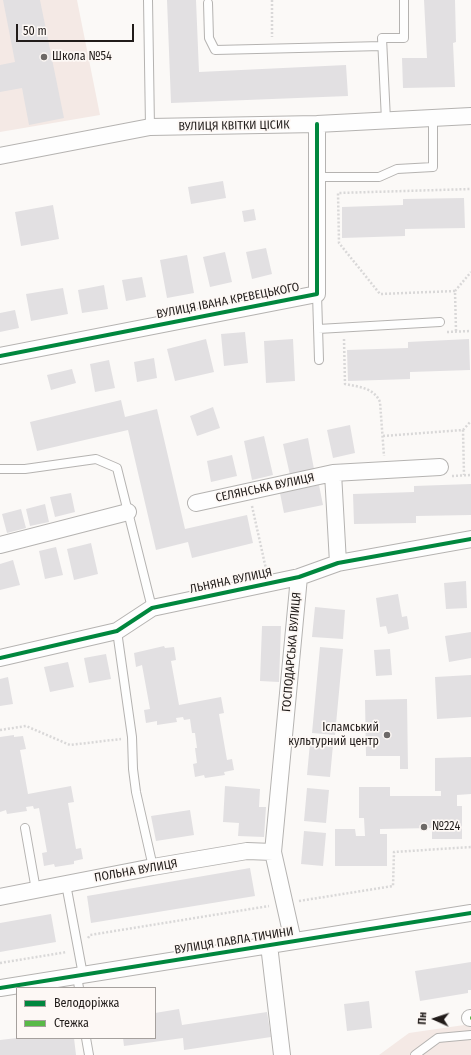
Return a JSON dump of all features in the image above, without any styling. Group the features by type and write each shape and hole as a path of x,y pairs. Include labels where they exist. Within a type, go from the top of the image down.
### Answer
{"street":[{"name":"ВУЛИЦЯ КВІТКИ ЦІСИК","path":"0,156 150,127 317,124 471,116"},
{"name":"ВУЛИЦЯ ІВАНА КРЕВЕЦЬКОГО","path":"0,356 317,294 317,124"},
{"name":"СЕЛЯНСЬКА ВУЛИЦЯ","path":"196,503 333,473 440,467"},
{"path":"333,473 338,563"},
{"path":"0,545 128,512"},
{"name":"ЛЬНЯНА ВУЛИЦЯ","path":"0,658 117,631 152,608 299,577 338,563 471,539"},
{"name":"ГОСПОДАРСЬКА ВУЛИЦЯ","path":"293,941 273,852 299,577"},
{"name":"ПОЛЬНА ВУЛИЦЯ","path":"0,897 153,867 247,851 273,852"},
{"name":"ВУЛИЦЯ ПАВЛА ТИЧИНИ","path":"0,988 80,979 269,945 471,913"},
{"path":"269,945 282,1055"}],"lane":[{"path":"148,0 150,127"},
{"path":"386,120 382,38 404,38 404,0"},
{"path":"208,3 209,38 215,50 382,46"},
{"path":"317,178 379,177 397,169 433,167 433,118"},
{"path":"317,294 319,360"},
{"path":"318,329 440,322"},
{"path":"0,469 25,468 96,459 117,468 152,608"},
{"path":"117,631 132,737 133,769 136,792 153,867"},
{"path":"25,828 36,890"},
{"path":"66,884 78,950 80,979"},
{"path":"415,1055 438,1038 471,1035"},
{"path":"86,1039 89,1055"}],"path":[{"path":"272,0 272,48"},
{"path":"455,291 380,294 340,243 338,193 471,189"},
{"path":"456,331 455,291 471,272"},
{"path":"440,332 471,331"},
{"path":"352,337 344,338 345,384 367,389 377,395 380,402 384,470"},
{"path":"464,475 463,430 471,421"},
{"path":"383,436 463,430"},
{"path":"249,492 269,583"},
{"path":"0,730 26,726 70,745 132,737"},
{"path":"0,963 78,950 90,935 393,886 394,852 471,847"}],"shaded area":[{"name":"Школа №54","path":"0,0 77,0 100,115 0,132"},
{"path":"471,1024 471,1055 379,1055 409,1033"}],"building":[{"path":"3,0 40,0 64,118 29,125 22,88 0,92 0,65 15,62"},
{"path":"167,0 196,0 199,72 346,65 348,96 171,103"},
{"path":"424,0 455,0 456,42 453,43 455,87 403,88 402,58 427,58"},
{"path":"223,181 226,198 191,204 188,187"},
{"path":"464,198 465,228 405,229 405,236 342,238 342,207 403,205 403,199"},
{"path":"53,205 59,239 21,246 15,212"},
{"path":"254,209 256,220 244,222 242,211"},
{"path":"266,248 272,274 252,279 246,252"},
{"path":"225,252 232,282 210,287 203,257"},
{"path":"187,255 194,293 167,298 160,260"},
{"path":"142,277 146,297 126,301 122,280"},
{"path":"104,285 108,309 82,313 78,290"},
{"path":"63,288 68,314 31,321 26,294"},
{"path":"15,310 19,328 0,332 0,313"},
{"path":"245,332 248,363 224,366 221,334"},
{"path":"206,339 214,372 175,381 167,349"},
{"path":"293,339 295,381 266,383 264,341"},
{"path":"469,339 470,370 410,372 410,379 348,381 347,350 408,348 408,342"},
{"path":"154,358 157,378 137,382 134,362"},
{"path":"109,360 115,388 95,392 90,364"},
{"path":"72,369 76,383 51,390 47,375"},
{"path":"121,400 125,417 157,409 185,529 247,515 253,543 192,558 188,542 156,550 128,430 37,451 30,422"},
{"path":"213,407 220,428 197,436 190,416"},
{"path":"350,425 355,453 333,458 327,430"},
{"path":"264,436 273,475 252,480 244,441"},
{"path":"308,438 314,469 290,475 283,444"},
{"path":"232,455 237,476 211,482 207,461"},
{"path":"471,484 471,515 416,516 416,523 354,524 353,494 414,492 414,486"},
{"path":"319,485 323,505 284,513 280,493"},
{"path":"71,493 75,512 55,517 50,497"},
{"path":"45,504 49,522 30,526 26,509"},
{"path":"21,509 26,528 7,533 2,514"},
{"path":"91,543 98,574 74,580 67,549"},
{"path":"56,547 63,575 45,579 39,551"},
{"path":"13,560 20,585 0,590 0,564"},
{"path":"466,581 467,608 446,609 444,583"},
{"path":"398,594 402,617 407,616 409,629 388,634 386,626 380,627 376,598"},
{"path":"315,607 345,610 343,639 312,637"},
{"path":"262,626 281,626 279,682 260,681"},
{"path":"471,632 471,658 449,662 445,636"},
{"path":"164,646 165,648 174,647 176,660 171,661 179,705 221,697 224,713 219,714 227,760 232,759 234,770 224,772 225,775 205,778 204,775 195,777 193,764 197,763 195,748 197,748 195,733 192,733 190,719 184,720 183,717 176,718 177,722 157,725 157,721 146,723 144,710 150,709 142,665 136,667 134,653"},
{"path":"320,647 343,649 335,735 312,733"},
{"path":"390,649 392,675 376,676 374,650"},
{"path":"106,654 111,679 89,683 84,658"},
{"path":"68,662 74,687 50,692 44,667"},
{"path":"471,675 471,717 437,719 435,677"},
{"path":"8,677 13,704 0,706 0,679"},
{"path":"407,699 408,769 400,769 400,756 366,756 365,700"},
{"path":"14,735 14,737 23,736 26,749 20,750 28,794 71,786 74,802 68,803 76,849 81,848 83,859 74,861 74,864 55,867 54,864 44,866 42,853 47,852 39,808 34,809 33,806 26,807 27,811 7,814 6,810 0,812 0,737"},
{"path":"310,743 333,745 330,777 307,775"},
{"path":"471,757 471,794 457,795 457,806 462,806 462,839 432,839 432,828 380,829 380,834 387,834 387,866 335,866 335,829 355,829 356,836 365,836 364,818 359,818 359,787 390,787 390,796 441,796 441,791 435,791 435,758"},
{"path":"225,786 260,789 259,807 266,807 264,837 238,836 239,823 223,822"},
{"path":"307,788 329,790 326,823 304,821"},
{"path":"190,810 194,835 156,841 151,816"},
{"path":"304,831 326,833 323,866 301,864"},
{"path":"250,868 255,896 91,923 87,896"},
{"path":"51,914 56,942 0,952 0,923"},
{"path":"471,962 471,990 468,990 468,993 420,1001 415,971"},
{"path":"369,1001 372,1028 347,1031 344,1004"},
{"path":"179,1009 182,1025 267,1012 271,1037 184,1050 183,1038 124,1046 123,1039 156,1039 156,1013"},
{"path":"16,1038 74,1039 76,1055 0,1055 0,1040"}],"cycle path":[{"path":"0,356 317,294 317,124"},
{"path":"0,658 117,631 152,608 299,577 338,563 471,539"},
{"path":"0,988 471,913"}],"place":[{"name":"Школа №54","path":"44,57"},
{"name":"Ісламський культурний центр","path":"387,735"},
{"name":"№224","path":"424,827"}]}
